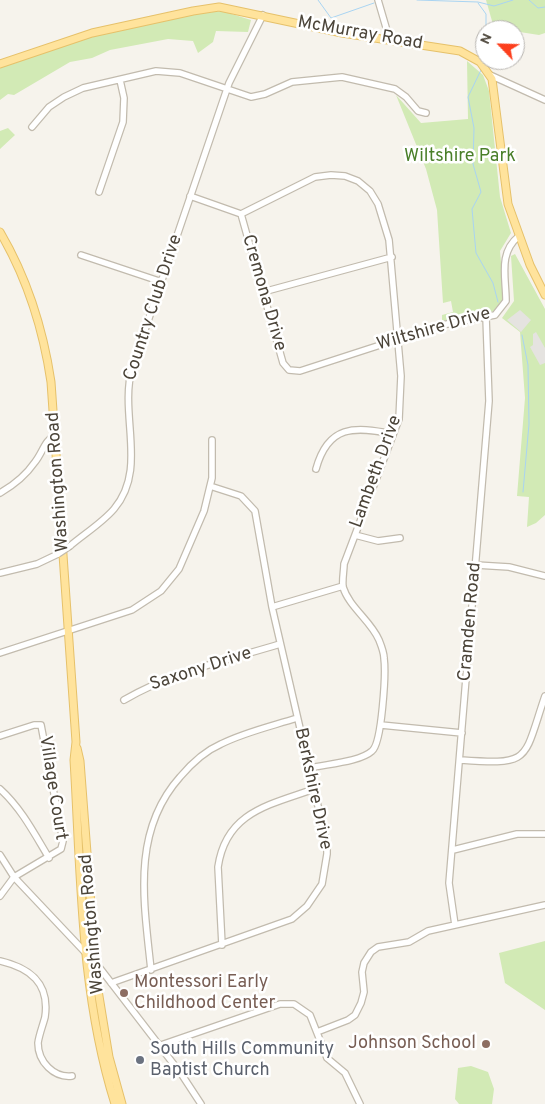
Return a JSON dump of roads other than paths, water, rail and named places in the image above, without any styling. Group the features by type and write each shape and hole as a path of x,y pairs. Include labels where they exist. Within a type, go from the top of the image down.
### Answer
{"main road":[{"name":"McMurray Road","path":"0,64 86,35 204,8 226,8 390,41 465,53 480,62 490,74"},
{"path":"490,74 496,93 506,192 519,236 535,277 545,295"},
{"name":"Washington Road","path":"0,232 21,272 38,318 50,375 56,434 76,742 80,761 95,962 105,1032 122,1104"},
{"name":"Washington Road","path":"76,742 74,760 86,952 95,1024 115,1104"}],"street":[{"path":"378,0 390,41"},
{"name":"Country Club Drive","path":"0,573 37,564 70,546 115,508 128,484 132,459 127,414 130,378 227,90 263,15"},
{"path":"32,128 50,107 64,97 83,88 156,71 169,71 250,96 265,94 292,82 342,77 395,89 406,96 418,111 426,113"},
{"path":"490,74 545,100"},
{"path":"99,192 122,122 124,98 120,80"},
{"name":"Lambeth Drive","path":"241,214 316,178 331,174 345,176 358,181 370,191 378,204 392,257 401,397 399,419 344,564 343,586"},
{"path":"190,196 241,214"},
{"name":"Cremona Drive","path":"241,214 283,363 289,370"},
{"name":"Wiltshire Drive","path":"289,370 300,371 442,325 486,317 500,311 506,301 505,252 511,242 519,236"},
{"path":"80,255 162,282"},
{"path":"263,292 392,257"},
{"name":"Cramden Road","path":"455,925 449,883 461,760 489,401 486,317"},
{"path":"316,469 324,445 349,430 364,428 393,434"},
{"path":"0,493 26,474 40,456 46,441 56,434"},
{"path":"0,652 132,610 161,591 181,564 204,511 210,486 212,440"},
{"name":"Berkshire Drive","path":"111,983 292,919 307,906 322,884 327,845 272,607 255,511 241,496 210,486"},
{"path":"355,534 378,541 400,538"},
{"path":"476,565 509,567 545,576"},
{"path":"272,607 343,586 352,602 373,627 380,642 384,658 381,725 378,742 373,751 362,757 310,768"},
{"name":"Saxony Drive","path":"124,700 147,686 280,644"},
{"path":"461,760 501,763 519,758 527,750 545,696"},
{"path":"151,970 143,894 144,856 152,822 164,797 183,773 199,758 220,744 250,732 297,718"},
{"name":"Village Court","path":"0,736 34,725 42,725 63,841 62,849 14,877"},
{"path":"381,725 462,733"},
{"name":"Village Court","path":"0,789 11,799 28,822 49,858"},
{"path":"222,945 218,867 226,840 244,818 258,809 314,789"},
{"path":"453,850 517,834 545,834"},
{"path":"0,855 14,877 95,962 201,1104"},
{"path":"0,896 14,877"},
{"path":"317,1032 355,1015 364,992 362,972 364,963 371,952 378,947 408,942 428,931 545,904"},
{"path":"0,961 15,964 40,983 45,1002 42,1031 38,1042 40,1054 54,1073 62,1077 72,1076"},
{"path":"158,1046 286,1002 305,1009 317,1032 327,1058 345,1073 360,1104"}],"waterway":[{"path":"318,0 331,18 374,3"},
{"path":"417,0 478,2 494,6 513,0"},
{"path":"529,0 538,8 545,7"},
{"path":"478,3 486,14 486,20"},
{"path":"481,70 468,97 474,128 473,164 481,192 472,209 476,253 493,283 498,302"},
{"path":"522,335 528,365 529,424 523,492"}],"place":[{"name":"Montessori Early Childhood Center","path":"124,993"},
{"name":"Johnson School","path":"486,1044"},
{"name":"South Hills Community Baptist Church","path":"140,1060"}],"park label":[{"name":"Wiltshire Park","path":"460,157"}]}
